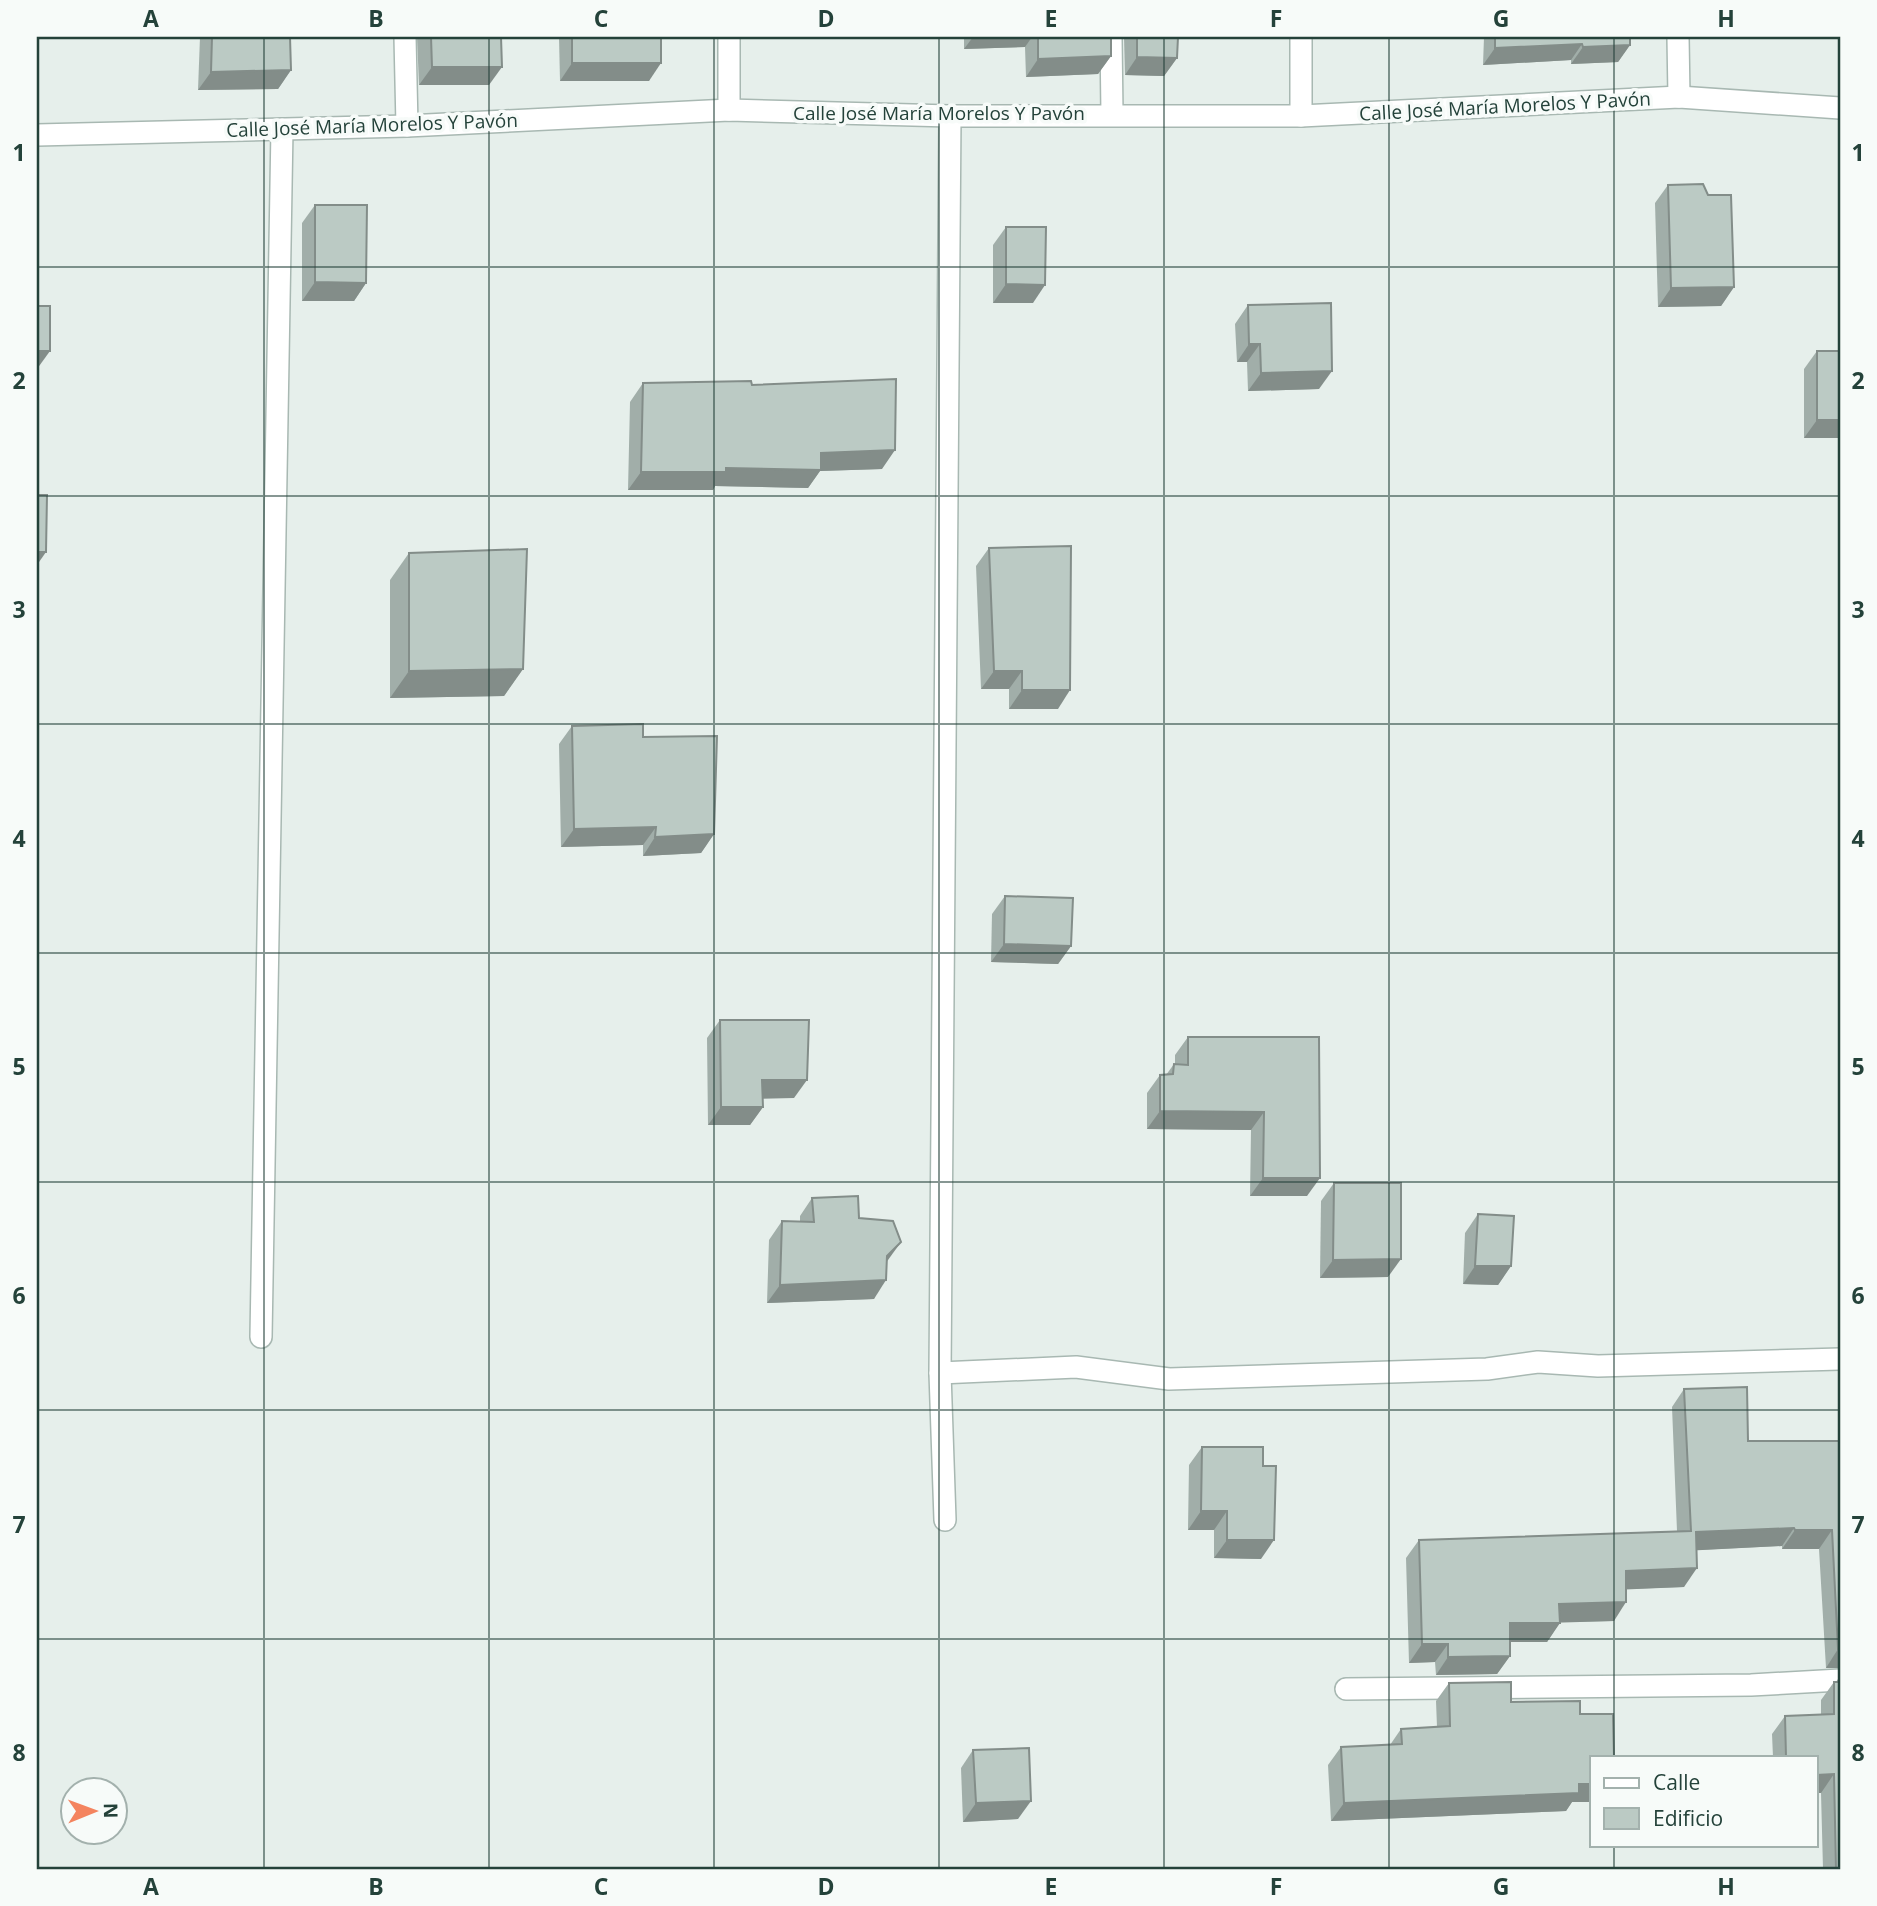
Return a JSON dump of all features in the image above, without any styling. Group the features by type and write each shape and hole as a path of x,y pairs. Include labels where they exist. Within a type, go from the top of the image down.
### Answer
{"street":[{"path":"405,37 407,126"},
{"path":"729,37 729,110"},
{"path":"1111,37 1112,114"},
{"path":"1301,37 1301,116"},
{"path":"1678,37 1679,97"},
{"name":"Calle José María Morelos Y Pavón","path":"37,135 407,126 729,110 950,116 1301,116 1679,97 1840,108"},
{"path":"944,1520 940,1373 950,116"},
{"path":"261,1338 282,128"},
{"path":"940,1373 1076,1367 1169,1380 1488,1369 1538,1362 1598,1366 1840,1359"},
{"path":"1346,1689 1751,1685 1840,1680"}],"building":[{"path":"212,37 290,37 291,70 211,72"},
{"path":"431,37 501,37 502,67 432,67"},
{"path":"572,37 661,37 661,63 572,63"},
{"path":"1038,37 1111,37 1111,56 1038,59"},
{"path":"1137,37 1178,37 1177,58 1137,57"},
{"path":"1495,37 1630,37 1630,45 1495,48"},
{"path":"1703,184 1708,195 1731,195 1734,287 1671,288 1668,185"},
{"path":"315,205 367,205 366,283 315,282"},
{"path":"1006,227 1046,227 1045,285 1006,284"},
{"path":"1331,303 1332,371 1261,373 1260,344 1249,344 1248,305"},
{"path":"37,306 50,306 50,351 37,351"},
{"path":"1817,351 1840,351 1840,420 1817,420"},
{"path":"896,379 895,450 821,453 821,470 726,468 726,472 641,472 643,383 751,381 752,385"},
{"path":"37,495 47,495 46,552 37,552"},
{"path":"1071,546 1070,690 1022,690 1022,671 994,671 989,548"},
{"path":"527,549 523,669 409,671 409,553"},
{"path":"643,724 643,737 717,736 714,834 655,837 656,827 574,829 572,726"},
{"path":"1005,896 1073,898 1071,946 1004,944"},
{"path":"720,1020 809,1020 807,1080 762,1080 763,1107 721,1107"},
{"path":"1188,1037 1319,1037 1320,1178 1263,1178 1264,1112 1160,1111 1160,1075 1173,1074 1174,1064 1188,1065"},
{"path":"1334,1183 1401,1183 1401,1259 1333,1260"},
{"path":"858,1196 859,1218 893,1221 901,1242 887,1256 886,1280 780,1285 782,1221 814,1222 812,1198"},
{"path":"1478,1214 1514,1216 1511,1266 1475,1266"},
{"path":"1747,1387 1748,1441 1840,1441 1840,1649 1832,1530 1794,1528 1696,1532 1697,1568 1626,1571 1626,1602 1559,1604 1560,1623 1510,1623 1510,1656 1448,1657 1448,1644 1422,1644 1419,1540 1691,1531 1684,1389"},
{"path":"1202,1447 1263,1447 1263,1466 1276,1466 1274,1540 1227,1540 1227,1511 1201,1511"},
{"path":"1511,1682 1511,1702 1580,1701 1580,1714 1613,1714 1614,1756 1590,1756 1590,1784 1579,1784 1579,1793 1344,1803 1341,1747 1402,1744 1401,1729 1450,1726 1449,1683"},
{"path":"1834,1682 1840,1682 1840,1869 1836,1869 1834,1774 1818,1775 1818,1756 1786,1756 1785,1716 1834,1714"},
{"path":"1029,1748 1031,1801 976,1803 973,1750"}]}
